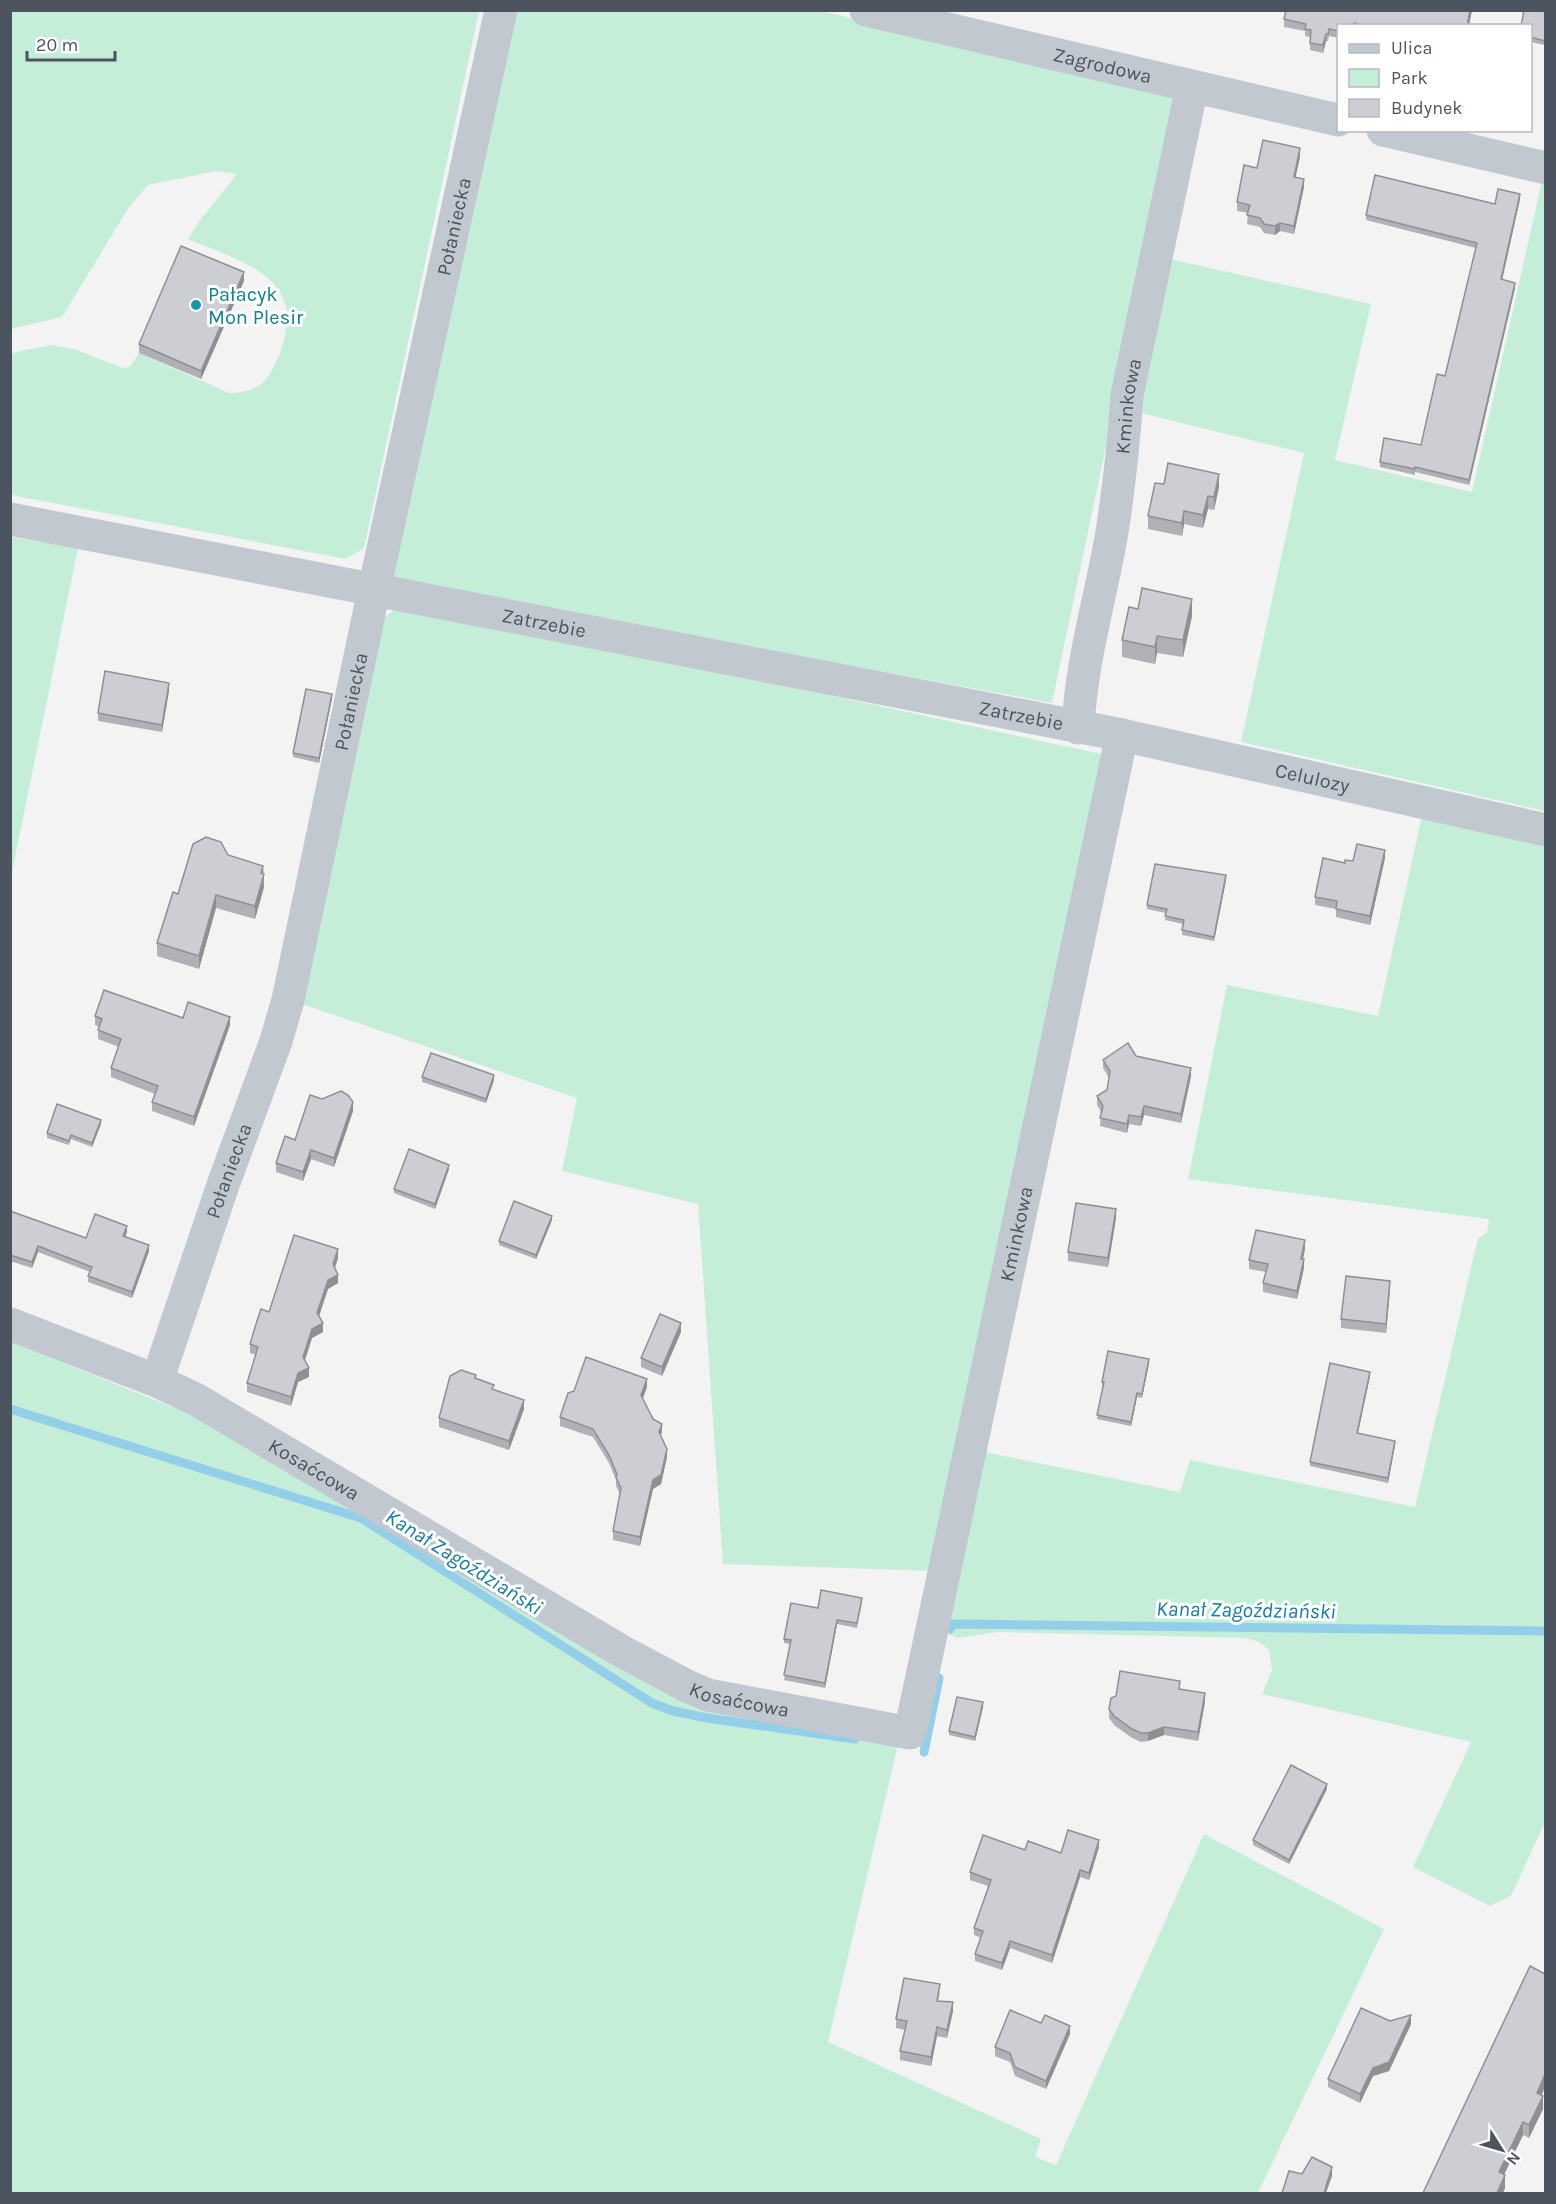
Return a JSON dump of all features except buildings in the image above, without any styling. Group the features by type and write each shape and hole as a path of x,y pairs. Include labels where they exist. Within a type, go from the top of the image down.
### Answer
{"street":[{"name":"Połaniecka","path":"157,1381 223,1185 276,1041 288,1000 374,590 501,10"},
{"name":"Zagrodowa","path":"866,10 1337,120"},
{"name":"Kminkowa","path":"1078,728 1079,696 1112,532 1125,432 1127,394 1192,87"},
{"path":"1392,132 1545,168"},
{"name":"Zatrzebie","path":"10,519 1078,728"},
{"name":"Celulozy","path":"1078,728 1122,735 1545,830"},
{"name":"Kminkowa","path":"910,1733 1122,735"},
{"name":"Kosaćcowa","path":"10,1324 157,1381 197,1400 623,1652 688,1687 708,1695 910,1733"}],"green space":[{"path":"10,11 479,11 364,548 346,559 11,495 11,353 52,345 74,349 123,368 130,367 139,353 229,393 241,392 260,385 272,371 283,342 287,313 279,290 260,272 236,259 188,239 237,174 216,171 148,185 129,207 62,317 11,329"},
{"path":"508,11 821,11 1180,94 1052,703 389,580"},
{"path":"1542,181 1545,182 1545,811 1241,742 1304,453 1133,411 1165,258 1371,304 1335,460 1472,492"},
{"path":"11,537 78,548 11,877"},
{"path":"404,603 1106,755 935,1571 723,1564 698,1204 562,1171 577,1098 299,1003 377,623"},
{"path":"1423,811 1545,841 1546,1820 1511,1896 1490,1906 1413,1867 1471,1742 1262,1694 1272,1670 1269,1650 1259,1642 1246,1638 997,1632 957,1638 942,1631 980,1451 1180,1492 1190,1460 1415,1507 1478,1238 1487,1233 1489,1219 1188,1179 1227,985 1378,1016"},
{"path":"10,1341 187,1413 525,1611 690,1698 900,1736 828,2042 1041,2139 1035,2157 1056,2165 1204,1834 1384,1929 1258,2193 11,2193"}],"waterway":[{"name":"Kanał Zagoździański","path":"10,1409 361,1518 652,1703 673,1711 707,1718 855,1739"},
{"name":"Kanał Zagoździański","path":"950,1629 952,1624 1546,1631"},
{"name":"Kanał Zagoździański","path":"924,1752 939,1678"}],"place":[{"name":"Pałacyk Mon Plesir","path":"196,305"}]}
